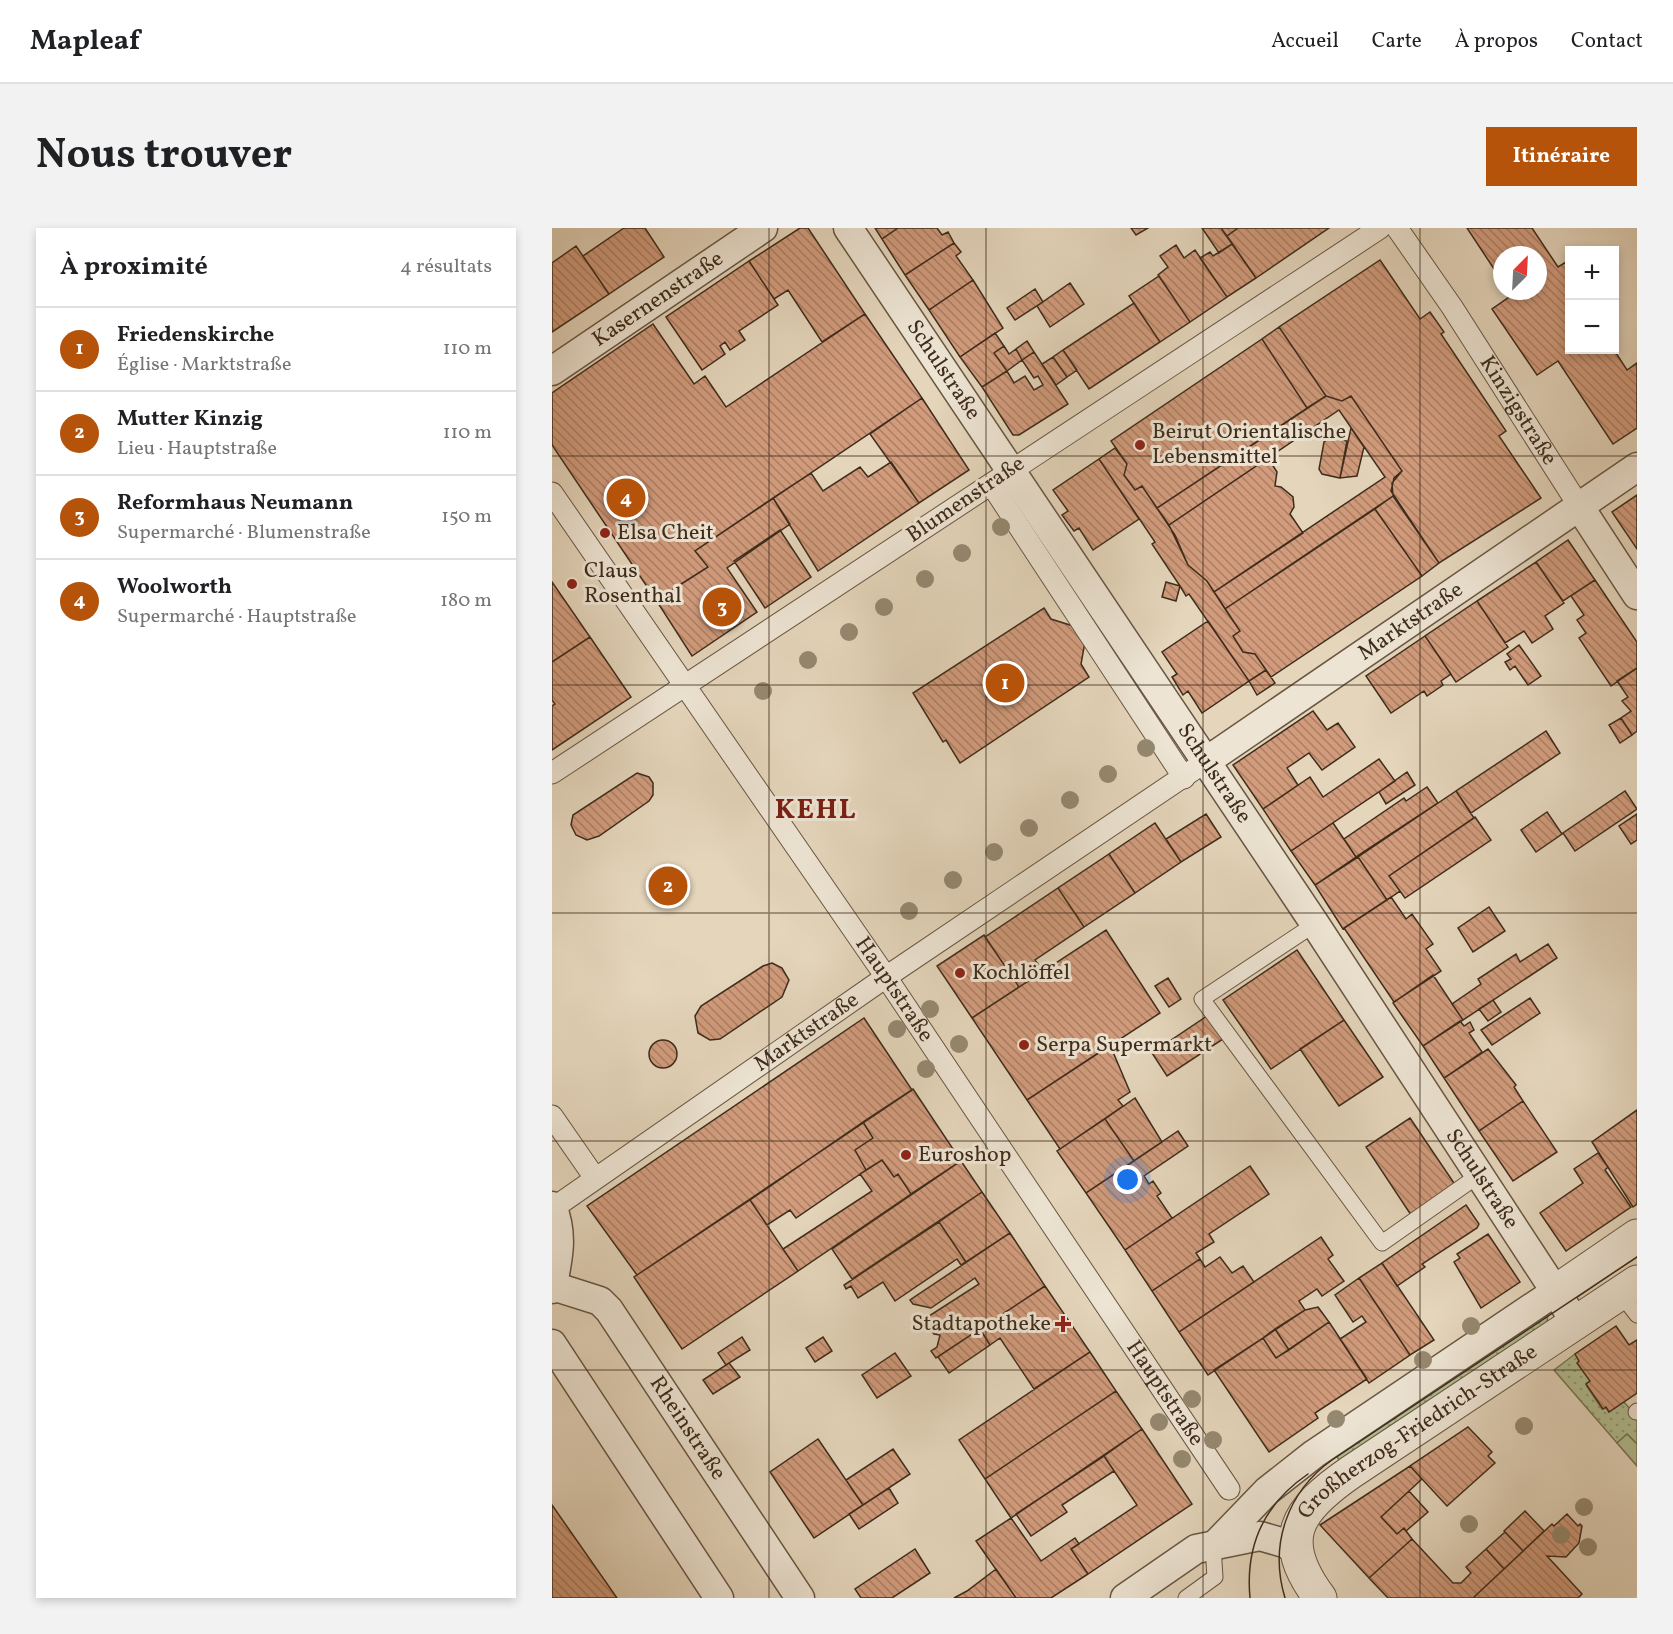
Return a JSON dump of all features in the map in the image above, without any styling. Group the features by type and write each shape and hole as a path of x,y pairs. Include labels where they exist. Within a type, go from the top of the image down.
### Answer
{"street":[{"name":"Kasernenstraße","path":"552,371 764,228"},
{"name":"Schulstraße","path":"848,228 1001,477 1195,770 1315,924 1576,1323"},
{"name":"Blumenstraße","path":"552,774 686,683 1380,228"},
{"name":"Kinzigstraße","path":"1397,228 1452,308 1637,595"},
{"name":"Marktstraße","path":"552,1208 886,977 1195,770 1637,467"},
{"name":"Hauptstraße","path":"552,493 686,683 886,977 1229,1489"},
{"path":"552,1116 595,1179"},
{"name":"Rheinstraße","path":"552,1208 560,1229 561,1248 552,1288 600,1301 609,1310 800,1598"},
{"name":"Großherzog-Friedrich-Straße","path":"1213,1547 1267,1491 1314,1454 1637,1236"},
{"name":"Großherzog-Friedrich-Straße","path":"1125,1598 1196,1549 1260,1536 1284,1543 1295,1550 1299,1526 1309,1508 1324,1492 1576,1323 1631,1297"},
{"path":"552,1344 719,1598"},
{"path":"1295,1550 1297,1561 1320,1598"}],"lane":[{"path":"1315,924 1202,999 1382,1243 1479,1175"},
{"path":"1186,1598 1215,1577 1213,1547"}],"green space":[{"path":"1549,1306 1546,1330 1343,1466 1332,1449"},
{"path":"1575,1354 1590,1381 1586,1385 1602,1409 1606,1407 1609,1412 1624,1402 1637,1417 1637,1444 1627,1434 1617,1443 1554,1370"},
{"path":"1627,1434 1637,1444 1637,1466 1617,1443"}],"building":[{"path":"624,228 645,228 664,257 609,294 583,256"},
{"path":"800,228 808,228 865,314 822,342 788,290 774,299 749,261"},
{"path":"875,228 898,228 882,239"},
{"path":"898,228 937,228 942,235 948,232 954,243 905,275 882,239"},
{"path":"1131,228 1148,228 1136,235"},
{"path":"1202,228 1221,228 1232,244 1219,253"},
{"path":"1221,228 1238,228 1227,236"},
{"path":"1238,228 1329,228 1256,278 1227,236"},
{"path":"1467,228 1532,228 1544,246 1493,246 1493,267"},
{"path":"954,243 961,252 956,256 973,280 929,310 905,275"},
{"path":"1232,244 1256,278 1227,297 1200,258 1210,252 1213,256"},
{"path":"1176,245 1184,258 1195,250 1227,297 1190,322 1158,275 1168,267 1160,256"},
{"path":"576,246 609,294 552,332 552,263"},
{"path":"1547,250 1558,267 1565,263 1565,354 1617,354 1627,370 1637,363 1637,428 1613,444 1558,361 1537,375 1492,309 1505,300 1547,300"},
{"path":"1380,260 1420,319 1430,312 1444,332 1441,334 1506,431 1499,436 1541,498 1439,563 1391,491 1394,478 1402,471 1351,396 1342,401 1326,396 1279,327"},
{"path":"749,261 778,305 739,331 745,340 730,350 725,342 720,346 725,354 702,370 666,317"},
{"path":"1159,276 1190,322 1160,342 1129,296"},
{"path":"973,280 1003,328 960,357 929,310"},
{"path":"1070,283 1084,304 1050,327 1037,306"},
{"path":"1035,289 1043,302 1015,320 1007,308"},
{"path":"1134,303 1160,342 1089,389 1063,350"},
{"path":"865,314 922,398 695,551 708,567 656,600 552,445 552,393 653,324 694,384 705,376 726,407"},
{"path":"1279,327 1326,396 1307,408 1262,339"},
{"path":"995,333 1004,346 994,353 1007,371 982,387 960,357"},
{"path":"1262,339 1307,408 1157,508 1142,486 1135,490 1124,475 1127,464 1111,441"},
{"path":"1027,341 1034,352 1022,360 1016,349"},
{"path":"1004,346 1009,354 1016,349 1022,360 1007,371 994,353"},
{"path":"1063,350 1077,370 1067,377 1053,357"},
{"path":"1034,352 1068,404 1019,435 1013,435 982,387 1007,371 1014,383 1025,376 1034,390 1043,385 1038,376 1034,378 1022,360"},
{"path":"1053,357 1067,377 1056,385 1042,364"},
{"path":"1326,396 1342,401 1351,396 1402,471 1392,483 1393,496 1225,609 1214,592 1385,477 1339,410 1169,525 1157,508"},
{"path":"922,398 969,470 919,503 870,434"},
{"path":"1351,428 1364,447 1357,476 1340,478"},
{"path":"1330,438 1347,441 1340,478 1322,474 1319,469 1324,442"},
{"path":"1115,448 1127,464 1124,475 1135,490 1142,486 1175,535 1188,565 1207,581 1240,631 1233,636 1243,652 1255,654 1266,670 1249,681 1189,594 1186,596 1152,544 1155,542 1099,459"},
{"path":"1268,458 1277,472 1275,486 1281,487 1293,497 1294,507 1290,514 1303,533 1214,592 1207,581 1188,565 1169,525"},
{"path":"1099,459 1139,519 1093,550 1079,528 1074,531 1062,515 1068,511 1053,490"},
{"path":"891,462 919,503 818,571 773,498 811,473 823,491 860,467 868,477"},
{"path":"1637,495 1637,549 1612,512"},
{"path":"1393,496 1439,563 1422,576 1375,509"},
{"path":"773,498 790,524 727,568 757,612 692,656 656,600 708,567 695,551"},
{"path":"1375,509 1422,576 1271,677 1255,654 1243,652 1233,636 1240,631 1225,609"},
{"path":"780,530 811,577 765,608 734,561"},
{"path":"1568,540 1595,580 1563,601 1536,562"},
{"path":"1536,562 1564,603 1545,616 1553,629 1532,643 1524,631 1505,643 1477,601"},
{"path":"1595,580 1637,642 1637,668 1611,686 1579,638 1586,633 1577,620 1584,615 1571,596"},
{"path":"552,582 590,637 552,662"},
{"path":"1166,582 1180,586 1176,601 1162,597"},
{"path":"1477,601 1508,647 1456,682 1425,636"},
{"path":"1044,608 1051,619 1073,626 1085,642 1081,664 1089,677 960,763 946,740 943,742 913,693"},
{"path":"1208,621 1249,681 1202,713 1188,691 1183,695 1172,677 1177,674 1162,652"},
{"path":"1425,636 1451,674 1441,681 1443,685 1427,696 1424,691 1391,713 1366,676"},
{"path":"590,637 631,697 552,750 552,706 555,704 552,700 552,662"},
{"path":"1519,645 1541,676 1528,685 1515,666 1510,670 1505,662 1511,659 1507,654"},
{"path":"1637,668 1637,731 1632,735 1621,718 1631,711 1622,701 1628,697 1617,681"},
{"path":"1266,670 1275,683 1257,695 1249,681"},
{"path":"1313,711 1327,730 1338,723 1355,747 1322,770 1309,753 1287,768 1298,785 1263,809 1233,765"},
{"path":"1621,718 1632,735 1620,743 1609,725"},
{"path":"1546,731 1560,753 1471,813 1456,791"},
{"path":"1379,759 1395,781 1291,851 1263,809 1310,777 1323,797"},
{"path":"1407,772 1415,785 1386,804 1379,792"},
{"path":"637,773 649,777 653,783 653,795 649,801 599,836 587,840 576,835 571,825 573,815"},
{"path":"1427,787 1438,803 1356,857 1344,839 1404,798 1406,801"},
{"path":"1456,791 1474,818 1389,876 1400,891 1387,900 1358,857"},
{"path":"1625,791 1637,809 1575,851 1563,833"},
{"path":"1547,812 1562,834 1536,852 1521,830"},
{"path":"1206,814 1221,837 1181,862 1166,839"},
{"path":"1637,814 1637,840 1631,844 1619,826"},
{"path":"1475,817 1491,840 1405,898 1389,876"},
{"path":"1155,823 1181,862 1135,893 1109,854"},
{"path":"1333,823 1356,857 1315,885 1291,851"},
{"path":"1109,854 1135,893 1084,927 1058,888"},
{"path":"1358,857 1387,900 1343,929 1315,885"},
{"path":"1058,888 1084,927 1035,960 1043,971 1019,987 985,937"},
{"path":"1391,897 1406,919 1412,914 1433,944 1426,949 1441,971 1394,1002 1344,928"},
{"path":"1489,907 1505,931 1473,952 1458,928"},
{"path":"1106,930 1160,1013 1027,1100 972,1018"},
{"path":"984,935 1019,987 972,1018 937,966"},
{"path":"1548,944 1557,958 1463,1020 1452,1004 1481,984 1478,979 1516,954 1520,962"},
{"path":"1297,950 1344,1020 1271,1069 1223,1000"},
{"path":"772,963 782,968 789,980 782,997 720,1039 710,1040 698,1033 695,1016 701,1006 763,966"},
{"path":"1433,975 1463,1020 1423,1046 1393,1003"},
{"path":"1168,978 1181,999 1169,1007 1155,986"},
{"path":"1530,998 1540,1013 1492,1045 1481,1030"},
{"path":"1493,1000 1501,1012 1488,1021 1479,1009"},
{"path":"1207,1016 1223,1039 1167,1076 1152,1053"},
{"path":"864,1018 912,1090 637,1275 587,1206"},
{"path":"1344,1020 1383,1077 1339,1106 1300,1049"},
{"path":"1460,1021 1464,1026 1470,1022 1474,1030 1469,1033 1482,1052 1444,1078 1423,1046"},
{"path":"663,1040 673,1044 677,1054 673,1064 663,1068 653,1064 649,1054 653,1044"},
{"path":"1110,1045 1130,1092 1118,1100 1123,1106 1060,1149 1027,1100"},
{"path":"1488,1049 1516,1085 1514,1087 1523,1101 1479,1131 1444,1078"},
{"path":"913,1089 961,1161 911,1194 898,1174 894,1177 882,1160 866,1170 855,1150 873,1138 863,1122"},
{"path":"1135,1098 1162,1142 1134,1161 1105,1119"},
{"path":"1523,1101 1557,1152 1513,1181 1479,1131"},
{"path":"1637,1110 1637,1204 1633,1207 1592,1142"},
{"path":"1410,1118 1456,1186 1411,1215 1366,1147"},
{"path":"1105,1119 1134,1161 1086,1193 1057,1151"},
{"path":"863,1122 873,1138 855,1150 866,1170 796,1218 790,1210 767,1225 750,1200"},
{"path":"1178,1131 1188,1146 1144,1176 1149,1184 1153,1181 1161,1193 1157,1196 1172,1218 1125,1250 1086,1193"},
{"path":"1598,1153 1608,1167 1605,1170 1631,1207 1566,1251 1540,1213 1583,1183 1574,1169"},
{"path":"882,1160 894,1177 898,1174 911,1194 798,1271 783,1249 872,1191 860,1174"},
{"path":"961,1161 982,1192 852,1279 832,1249"},
{"path":"1250,1166 1269,1194 1209,1234 1214,1242 1196,1253 1200,1259 1152,1291 1125,1250"},
{"path":"982,1192 1010,1233 966,1262 939,1222"},
{"path":"750,1200 798,1271 682,1349 634,1277"},
{"path":"1466,1205 1479,1224 1477,1228 1422,1264 1425,1267 1397,1286 1382,1263"},
{"path":"939,1222 966,1262 961,1265 957,1259 895,1301 883,1282 858,1298 851,1286 846,1289 844,1285"},
{"path":"1010,1233 1045,1286 936,1358 931,1351 937,1347 940,1335 934,1334 927,1324 929,1316 979,1284 975,1278 931,1308 913,1304 910,1300"},
{"path":"1488,1234 1520,1282 1481,1308 1454,1262 1460,1258 1457,1254"},
{"path":"1321,1237 1333,1255 1328,1259 1344,1281 1322,1296 1317,1289 1299,1301 1305,1310 1208,1375 1179,1332"},
{"path":"1220,1257 1232,1273 1243,1266 1254,1282 1179,1332 1152,1291 1200,1259 1205,1267"},
{"path":"1382,1263 1434,1340 1410,1355 1359,1278"},
{"path":"1359,1278 1410,1355 1369,1383 1340,1339 1366,1322 1362,1316 1353,1322 1335,1295"},
{"path":"1045,1286 1090,1352 1034,1389 1000,1338 990,1345 980,1329"},
{"path":"1318,1307 1329,1322 1289,1350 1275,1329 1305,1310"},
{"path":"1329,1322 1367,1379 1315,1413 1318,1418 1269,1452 1214,1370 1263,1338 1276,1358"},
{"path":"1616,1326 1629,1345 1637,1340 1637,1393 1609,1412 1606,1407 1603,1409 1586,1384 1590,1381 1577,1363 1579,1361 1575,1354"},
{"path":"980,1329 990,1345 949,1373 938,1357"},
{"path":"1275,1329 1289,1350 1276,1358 1263,1338"},
{"path":"742,1337 750,1350 726,1365 718,1353"},
{"path":"823,1337 832,1351 815,1362 806,1348"},
{"path":"1090,1352 1116,1391 985,1479 959,1440"},
{"path":"895,1353 911,1376 877,1398 862,1375"},
{"path":"729,1363 740,1377 713,1394 703,1380"},
{"path":"1116,1391 1142,1429 1011,1518 985,1479"},
{"path":"1468,1427 1492,1452 1488,1456 1495,1463 1447,1506 1410,1466"},
{"path":"1142,1429 1192,1504 1088,1574 1071,1549 1137,1505 1104,1456"},
{"path":"818,1439 863,1505 814,1538 770,1472"},
{"path":"893,1449 910,1474 863,1505 846,1480"},
{"path":"1104,1456 1114,1471 1062,1505 1067,1512 1031,1536 1016,1514"},
{"path":"1410,1466 1422,1479 1381,1517 1397,1534 1404,1528 1412,1539 1369,1578 1320,1525"},
{"path":"889,1488 898,1503 859,1529 849,1514"},
{"path":"1409,1491 1428,1512 1406,1531 1404,1528 1397,1534 1381,1517"},
{"path":"552,1505 617,1598 552,1598"},
{"path":"1525,1511 1544,1531 1523,1551 1504,1531"},
{"path":"1567,1514 1578,1526 1580,1524 1582,1526 1579,1543 1566,1557 1547,1556 1582,1594 1578,1598 1473,1598 1552,1524 1554,1526"},
{"path":"1011,1518 1041,1561 1075,1538 1079,1544 1071,1549 1088,1574 1051,1598 1016,1598 976,1541"},
{"path":"1505,1532 1523,1551 1504,1569 1486,1549"},
{"path":"1412,1539 1453,1583 1461,1583 1471,1573 1466,1567 1486,1549 1504,1569 1473,1598 1388,1598 1369,1578"},
{"path":"915,1549 930,1573 892,1598 861,1598 855,1589"},
{"path":"996,1569 1016,1598 954,1598 967,1591"}],"tram line":[{"path":"1285,1598 1279,1559 1281,1539 1293,1504 1316,1473 1332,1460 1637,1257"},
{"path":"1250,1598 1251,1560 1261,1527 1269,1512 1280,1499 1308,1474"}],"place":[{"name":"Beirut Orientalische Lebensmittel","path":"1140,445"},
{"name":"Woolworth","path":"626,498"},
{"name":"Elsa Cheit","path":"605,533"},
{"name":"Claus Rosenthal","path":"572,584"},
{"name":"Reformhaus Neumann","path":"722,607"},
{"name":"Friedenskirche","path":"1005,683"},
{"name":"Mutter Kinzig","path":"668,886"},
{"name":"Kochlöffel","path":"960,973"},
{"name":"Serpa Supermarkt","path":"1024,1045"},
{"name":"Euroshop","path":"906,1155"},
{"name":"Stadtapotheke","path":"1063,1324"}],"district":[{"name":"KEHL","path":"816,810"}]}
